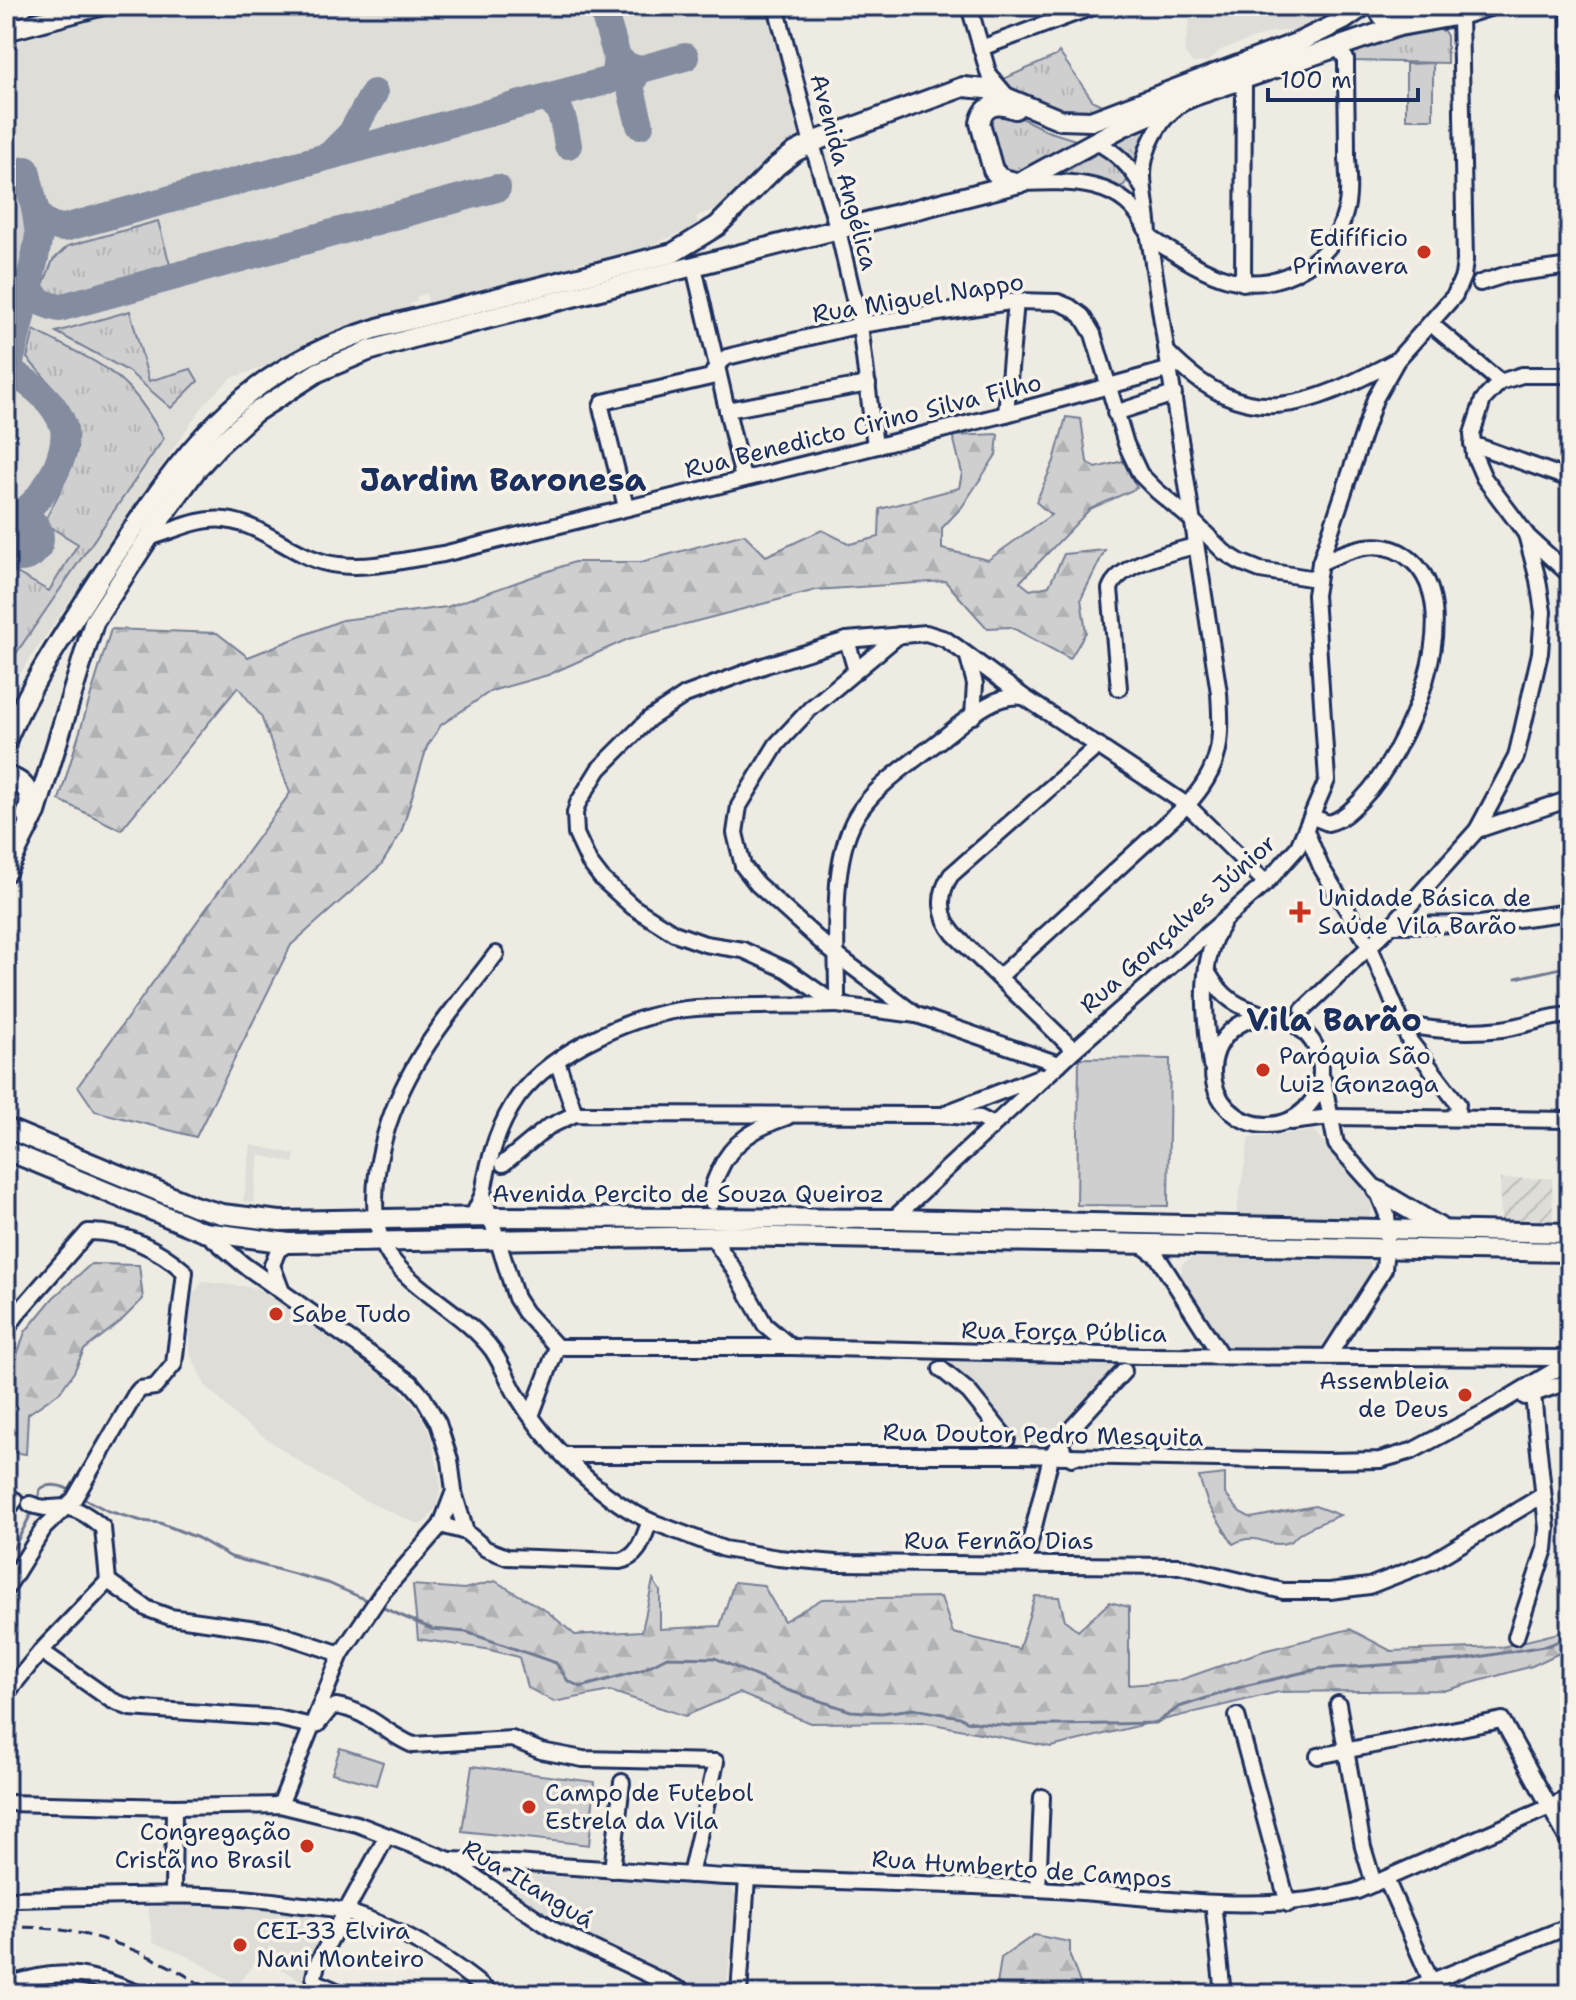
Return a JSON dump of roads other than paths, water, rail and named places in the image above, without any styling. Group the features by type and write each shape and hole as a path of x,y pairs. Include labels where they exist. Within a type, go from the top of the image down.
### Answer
{"main road":[{"path":"6,10 24,6"},
{"path":"6,31 100,6"},
{"path":"1009,98 1034,116 1091,121 1309,38 1364,6"},
{"path":"1378,6 1384,19 1390,23 1406,24"},
{"path":"6,872 36,812 94,622 148,538 166,524 197,469 254,413 318,372 368,351 420,336 1019,183 1122,127 1194,96 1406,24 1489,6"},
{"path":"6,715 46,661 179,463 219,418 273,376 325,347 364,333 673,253 717,226 777,166 812,144 963,87 975,86 1061,120"},
{"path":"1019,183 1000,178 993,170 980,123 986,110 999,104 1096,142"},
{"path":"6,741 46,661"},
{"path":"6,857 30,808 25,786 7,777"},
{"name":"Avenida Percito de Souza Queiroz","path":"6,1128 158,1192 222,1214 280,1221 370,1215 481,1217 711,1212 817,1218 1570,1233"},
{"name":"Avenida Percito de Souza Queiroz","path":"6,1150 204,1232 289,1243 722,1237 1570,1252"},
{"path":"1377,1190 1445,1231"},
{"path":"722,1237 750,1224 803,1223 817,1218"},
{"path":"930,1220 938,1231 954,1239"}],"street":[{"name":"Avenida Angélica","path":"776,6 838,230 860,325 875,446"},
{"path":"969,6 992,81 1009,98"},
{"path":"981,48 1095,6"},
{"path":"1569,6 1570,97"},
{"name":"Rua Gonçalves Júnior","path":"893,1219 1074,1050 1266,883 1291,856 1313,817 1327,780 1315,595 1320,563 1375,399 1397,360 1455,295 1463,276 1460,10"},
{"path":"1019,183 1078,183 1109,192 1132,205 1149,237 1216,276 1243,283 1264,283 1297,272 1330,246 1346,211 1346,75 1344,54 1337,46"},
{"path":"1243,283 1244,78"},
{"path":"1109,192 1119,190 1136,176 1154,136 1167,117 1194,96"},
{"path":"1096,142 1116,154 1136,176 1146,194"},
{"path":"999,977 1205,786 1214,768 1221,733 1219,693 1149,237 1143,178 1146,157"},
{"path":"1455,295 1505,275 1570,266"},
{"path":"694,267 743,479"},
{"path":"1463,276 1480,283"},
{"path":"1006,414 1016,301"},
{"name":"Rua Miguel Nappo","path":"626,507 601,407 603,402 711,377 717,365 727,357 860,325 1016,301 1058,302 1082,316 1093,334 1115,413 1140,474 1224,552 1240,562 1260,570 1316,579"},
{"path":"1431,324 1500,382"},
{"path":"1168,353 1215,391 1253,406 1282,406 1326,396 1397,360"},
{"path":"1570,375 1522,375 1500,382 1478,410 1472,444 1484,478 1526,534 1570,575"},
{"path":"1115,413 1172,381 1196,378"},
{"name":"Rua Benedicto Cirino Silva Filho","path":"166,524 225,520 242,525 311,559 338,565 367,565 443,554 1109,388 1172,381"},
{"path":"1353,383 1370,391 1375,399"},
{"path":"727,410 868,384"},
{"path":"1472,444 1570,479"},
{"path":"1329,534 1348,549"},
{"path":"1213,1079 1214,1057 1224,1038 1251,1019 1303,1010 1392,925 1477,830 1516,757 1540,653 1543,612 1526,534"},
{"path":"1119,688 1110,589 1112,582 1149,559 1195,546"},
{"path":"1313,817 1328,823 1341,818 1367,793 1386,768 1403,741 1421,698 1434,627 1432,592 1425,576 1414,561 1397,549 1387,546 1348,549 1320,563"},
{"path":"1531,554 1550,557"},
{"path":"837,1005 787,970 743,950 705,944 674,933 633,907 602,879 578,844 575,813 599,769 649,719 685,695 847,640 926,633 945,639 1024,697 1187,805 1266,883"},
{"path":"901,634 810,709 777,744 739,806 735,833 743,866 757,884 795,921 917,1015"},
{"path":"847,640 856,671"},
{"path":"968,656 975,684 973,716"},
{"path":"837,1005 838,874 841,852 850,827 862,807 885,785 973,716 1004,698 1024,697"},
{"path":"1074,1050 949,928 942,910 945,887 951,875 1099,745"},
{"path":"1477,830 1570,799"},
{"path":"1306,831 1321,867 1370,947 1409,1040 1458,1104 1457,1112 1451,1118"},
{"path":"1392,925 1480,924 1570,912"},
{"path":"1229,916 1213,940 1206,1029 1213,1079 1220,1098 1233,1114 1251,1123 1272,1125 1330,1117 1570,1120"},
{"path":"496,954 439,1029 409,1076 397,1102 382,1151 370,1215 400,1268 490,1347 531,1416 564,1455 605,1495 627,1511 641,1542"},
{"path":"1208,973 1224,997 1233,1004 1290,1022 1305,1032 1315,1046 1320,1062 1334,1136 1340,1150 1377,1190 1387,1215 1384,1269 1329,1355"},
{"path":"496,1163 501,1129 518,1098 557,1061 626,1026 693,1008 837,1005 917,1015 1055,1068"},
{"path":"1303,1010 1305,1032"},
{"path":"1402,1024 1427,1029 1480,1031 1570,1015"},
{"path":"557,1061 575,1114"},
{"path":"1272,1125 1292,1119 1308,1106 1318,1088 1320,1062"},
{"path":"941,1115 1055,1068"},
{"path":"531,1416 557,1347 516,1298 498,1240 481,1217 485,1179 496,1163 548,1127 575,1114 758,1121 795,1114 980,1118 988,1122 990,1129"},
{"path":"711,1212 711,1187 728,1151 758,1121"},
{"path":"930,1220 927,1203 934,1183"},
{"path":"6,1330 88,1232 110,1233 146,1245 170,1258 185,1272 174,1364 155,1387 140,1389 135,1395 74,1498 44,1528 6,1589"},
{"path":"204,1232 244,1265 411,1383 442,1431 466,1532"},
{"path":"722,1237 735,1271 765,1325 792,1347"},
{"path":"284,1292 272,1265 278,1250 289,1243"},
{"path":"1143,1246 1157,1256 1221,1356"},
{"path":"762,1347 765,1325"},
{"name":"Rua Força Pública","path":"557,1347 792,1347 1121,1356 1570,1359"},
{"path":"914,1351 969,1392 1007,1439 1010,1455"},
{"path":"938,1352 941,1369"},
{"path":"1121,1356 1124,1371"},
{"path":"1025,1563 1051,1457 1060,1441 1124,1371 1142,1356"},
{"path":"1532,1390 1570,1359"},
{"path":"1532,1390 1570,1381"},
{"path":"1516,1637 1545,1549 1547,1528 1532,1390"},
{"name":"Rua Doutor Pedro Mesquita","path":"564,1455 1010,1455 1380,1460 1412,1451 1532,1390"},
{"path":"1060,1441 1064,1453 1072,1458"},
{"path":"582,1472 582,1462 590,1455"},
{"path":"280,1805 341,1654 380,1596 441,1525 454,1491"},
{"name":"Rua Fernão Dias","path":"627,1511 724,1549 778,1558 836,1563 1179,1566 1283,1591 1330,1591 1369,1586 1433,1561 1543,1495"},
{"path":"30,1504 46,1510 74,1498"},
{"path":"6,1694 41,1651 108,1581 103,1528 84,1515 74,1498"},
{"path":"441,1525 466,1532 486,1549 507,1557 620,1561 632,1557 650,1521"},
{"path":"108,1581 148,1609 170,1617 271,1631 341,1654"},
{"path":"41,1651 111,1700 130,1708 277,1718 312,1726 336,1706 366,1714 413,1745 512,1739 541,1751 583,1759 716,1762 690,1875"},
{"path":"1338,1704 1363,1847 1431,1981"},
{"path":"1237,1716 1288,1904"},
{"path":"1318,1756 1502,1720 1570,1844"},
{"path":"612,1870 622,1782"},
{"path":"1038,1889 1042,1797"},
{"name":"Rua Humberto de Campos","path":"450,1860 747,1878 1038,1889 1216,1904 1288,1904 1322,1900 1380,1882 1444,1851 1570,1798"},
{"name":"Rua Itanguá","path":"6,1803 174,1807 280,1805 357,1824 450,1860 554,1930 689,1994"},
{"path":"173,1894 174,1807"},
{"path":"329,1991 317,1964 387,1836"},
{"path":"491,1887 488,1879 491,1870 502,1863"},
{"path":"739,1994 747,1878"},
{"path":"6,1899 173,1894 266,1899 347,1911 442,1957 491,1994"},
{"path":"1216,1904 1214,1911 1223,1994"},
{"path":"1399,1994 1570,1926"},
{"path":"6,1986 31,1976 72,1973 108,1981 140,1994"},
{"path":"1419,1994 1431,1981"}],"waterway":[{"path":"1516,978 1570,966"},
{"path":"38,1500 40,1489 48,1486 60,1486 71,1491"},
{"path":"81,1497 108,1511 160,1523 198,1538 231,1557 328,1583 369,1601"},
{"path":"6,1555 14,1547 33,1510"},
{"path":"379,1606 432,1629 466,1632 556,1663 568,1681 581,1687 642,1670 667,1657 715,1658 787,1690 851,1711 881,1713 914,1709 960,1717 966,1721 1012,1726 1156,1723 1179,1707 1244,1686 1318,1669 1461,1660 1550,1645 1570,1635"}],"railway":[{"path":"6,1928 61,1930 116,1943 168,1966 215,1994"}],"place":[{"name":"Edifíficio Primavera","path":"1424,252"},
{"name":"Unidade Básica de Saúde Vila Barão","path":"1300,912"},
{"name":"Paróquia São Luiz Gonzaga","path":"1263,1070"},
{"name":"Sabe Tudo","path":"276,1314"},
{"name":"Assembleia de Deus","path":"1465,1395"},
{"name":"Campo de Futebol Estrela da Vila","path":"529,1807"},
{"name":"Congregação Cristã no Brasil","path":"307,1846"},
{"name":"CEI-33 Elvira Nani Monteiro","path":"240,1945"}],"district":[{"name":"Jardim Baronesa","path":"503,480"},
{"name":"Vila Barão","path":"1334,1020"}]}
